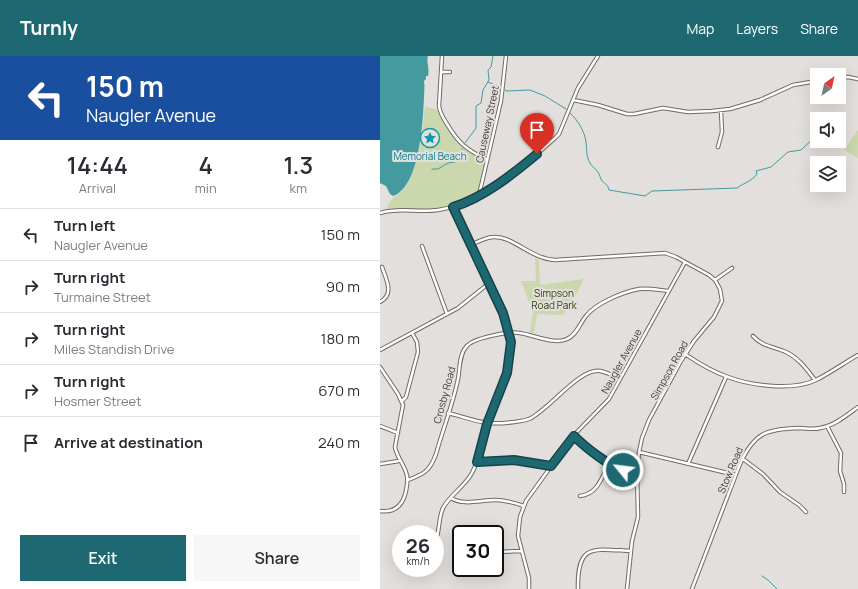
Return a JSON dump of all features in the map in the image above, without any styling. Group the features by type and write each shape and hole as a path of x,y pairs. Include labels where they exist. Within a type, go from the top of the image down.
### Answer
{"street":[{"path":"442,56 440,110 452,132 462,144 472,152 487,160"},
{"name":"Causeway Street","path":"479,196 501,101 506,56"},
{"path":"380,213 433,210 453,207 479,196 523,166 556,138 562,128 578,88 598,56"},
{"path":"441,72 450,72"},
{"path":"846,77 858,79"},
{"path":"573,100 598,105 627,114 663,108 694,112 721,110 760,100 793,85 810,82"},
{"path":"718,147 722,132 721,110"},
{"path":"440,525 443,509 470,476 477,462 488,423 507,373 511,348 509,332 503,313 453,207"},
{"path":"470,245 487,238 499,237 548,260 659,253 671,255 703,271 715,280 732,268"},
{"path":"422,246 447,314"},
{"name":"Naugler Avenue","path":"529,589 529,578 518,536 518,527 524,506 533,491 574,436 606,403 685,262"},
{"path":"380,302 385,299 389,290 382,267"},
{"name":"Simpson Road","path":"627,589 631,551 638,517 638,470 639,452 642,438 649,420 685,354 720,307 722,295 715,280"},
{"path":"380,350 447,314 466,302 488,284"},
{"path":"509,332 550,340 566,340 570,338 585,316 596,306 638,289 669,291"},
{"name":"Crosby Road","path":"408,480 426,472 432,466 458,380 461,357 464,348 470,342 509,332"},
{"path":"402,401 406,397 418,352 417,342 412,333"},
{"path":"754,336 757,341 792,356 801,363 815,380"},
{"path":"685,354 726,377 740,381 781,387 799,386 815,380 858,355"},
{"path":"380,367 402,401 403,412 395,448 396,454 408,480 404,499 401,504 390,511 380,511"},
{"path":"448,413 488,423 499,424 529,419 585,374 592,371 601,371 620,379"},
{"path":"688,464 726,377"},
{"name":"Stow Road","path":"692,589 736,475 752,442 767,432 779,429 816,429 827,426 858,407"},
{"path":"380,426 398,433"},
{"path":"827,426 841,454 840,471 844,484 844,492"},
{"path":"574,436 618,469 638,470"},
{"path":"639,452 736,475"},
{"path":"743,459 763,474 780,492 800,505 806,512"},
{"path":"477,462 514,460 551,466"},
{"path":"380,464 400,461"},
{"path":"580,496 593,492 609,463"},
{"path":"451,498 462,502 495,500 507,501 524,506"},
{"path":"578,589 578,568 587,554 601,549 631,551"},
{"path":"504,552 521,551"}],"green space":[{"path":"425,106 440,111 441,115 461,144 487,160 479,195 470,200 442,209 386,212 392,199 407,185 413,170 420,143"},
{"path":"858,130 858,158 844,150"},
{"name":"Simpson Road Park","path":"535,258 539,260 540,285 584,279 574,299 563,315 537,314 534,333 530,332 533,312 521,281 536,281"}],"water":[{"path":"380,56 428,56 428,76 426,76 424,81 423,121 418,152 409,180 402,190 393,196 390,194 386,186 380,183"}],"waterway":[{"path":"465,143 476,128 476,106 481,103 483,90 489,80 488,70 491,67 493,56"},
{"path":"488,82 500,87"},
{"path":"505,90 530,90 545,96 566,109"},
{"path":"570,113 578,122 584,134 587,155 590,163 598,172 602,181 607,185 609,190 645,196 652,191 737,188 753,178 757,174 756,171 771,167 788,152 801,150 810,142"},
{"path":"457,160 462,149"},
{"path":"432,169 438,169 448,163 455,162"},
{"path":"762,576 777,589"}],"place":[{"name":"Memorial Beach","path":"430,138"}],"route":[{"path":"537,154 523,166 483,193 453,207 486,280 503,313 511,342 507,373 487,424 477,462 514,460 551,466 574,436 597,455 618,469 623,470"}]}
